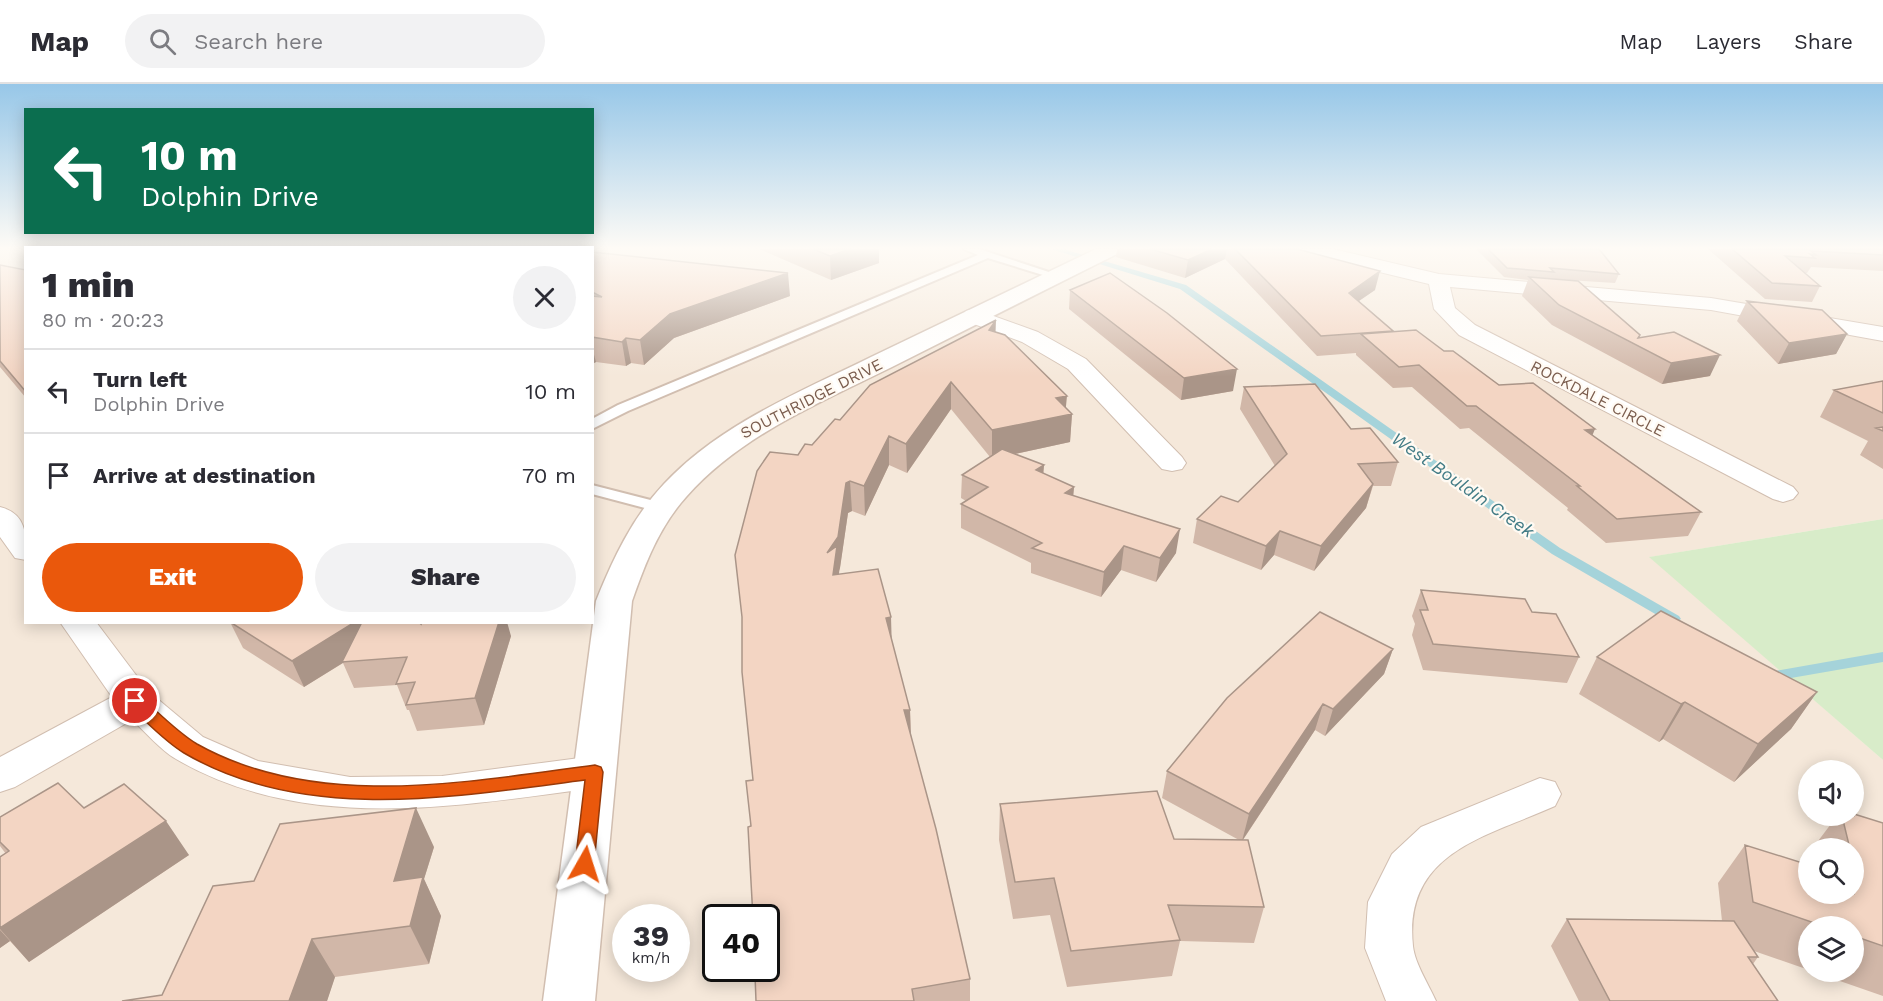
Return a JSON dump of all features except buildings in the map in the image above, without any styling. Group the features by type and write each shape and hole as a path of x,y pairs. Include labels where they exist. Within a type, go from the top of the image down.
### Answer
{"street":[{"name":"SOUTHRIDGE DRIVE","path":"569,1001 614,601 625,567 641,533 660,507 708,458 736,436 1024,292"},
{"name":"ROCKDALE CIRCLE","path":"1439,292 1439,299 1449,316 1467,330 1783,493"},
{"path":"1573,292 1712,304 1883,334"},
{"path":"974,316 1030,337 1077,364 1172,463"},
{"path":"0,516 24,548"},
{"path":"78,624 135,701 189,748 252,776 350,793 442,792 595,772"},
{"path":"0,776 135,701"},
{"path":"1412,1001 1389,948 1391,902 1408,867 1436,840 1540,794"}],"lane":[{"path":"594,424 623,408 899,292"},
{"path":"594,490 660,507"}],"shaded area":[{"path":"0,292 24,292 24,624 594,624 594,292 1883,292 1883,519 1650,557 1883,760 1883,1001 0,1001"}],"green space":[{"path":"1883,519 1883,760 1649,557"}],"waterway":[{"name":"West Bouldin Creek","path":"1190,292 1556,551 1674,619"},
{"name":"West Bouldin Creek","path":"1769,674 1773,676 1883,657"}],"route":[{"path":"135,701 189,748 252,776 350,793 442,792 595,772 585,864"}]}
